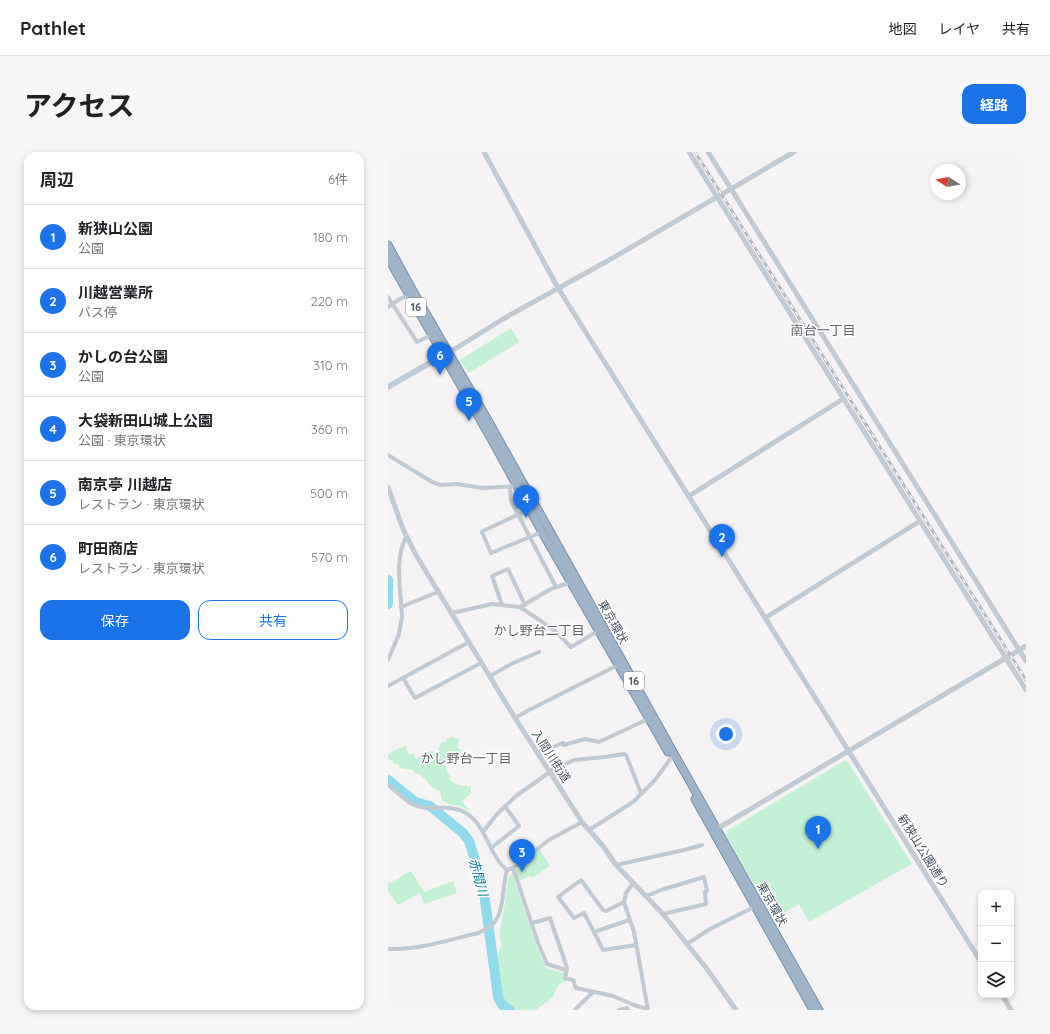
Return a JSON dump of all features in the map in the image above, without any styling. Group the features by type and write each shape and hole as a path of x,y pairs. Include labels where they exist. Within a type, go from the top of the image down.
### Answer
{"highway":[{"name":"東京環状","path":"388,245 446,354 513,487 530,509 648,719 819,1010"},
{"name":"東京環状","path":"388,258 432,335 446,354 715,831 754,907 813,1010"}],"main road":[{"path":"388,387 446,354"}],"street":[{"name":"新狭山公園通り","path":"484,152 558,288 978,957"},
{"path":"689,152 1026,690"},
{"path":"708,152 1026,661"},
{"path":"446,354 503,319 611,259 794,152"},
{"path":"390,306 409,295"},
{"path":"388,297 390,306 417,342 432,335"},
{"path":"689,496 843,399"},
{"path":"388,455 427,480 441,485 456,484 484,488 513,487 511,501 556,587"},
{"name":"入間川街道","path":"388,487 406,537 481,663 582,822 603,846 616,865 663,914 736,1010"},
{"path":"530,509 482,532 491,553 542,532"},
{"path":"765,618 920,521"},
{"path":"388,660 399,634 402,617 400,560 402,545 406,537"},
{"path":"502,605 492,576 508,569 525,605"},
{"path":"520,607 556,587 571,582"},
{"path":"401,608 438,592"},
{"path":"452,613 492,604 520,607 554,630 571,647 598,631"},
{"path":"388,686 469,642"},
{"path":"715,831 1026,646"},
{"path":"490,676 513,663 539,652"},
{"path":"404,678 415,698 481,663"},
{"path":"515,718 618,665"},
{"path":"538,753 563,743 564,746 588,739 599,742 648,719"},
{"path":"483,832 505,806 516,796 549,771 574,760 624,754 626,755 641,793"},
{"path":"589,830 628,805 655,780 672,758"},
{"path":"388,785 408,801 421,807 452,808 467,814 474,819 491,848 507,870"},
{"path":"491,848 519,826 505,806"},
{"path":"507,870 513,868 549,840 582,822"},
{"path":"616,865 702,845"},
{"path":"513,868 538,943 547,964 566,970"},
{"path":"388,949 421,946 478,934 487,930 500,914 507,870"},
{"path":"646,896 704,877 707,891 704,895 706,904 663,914"},
{"path":"624,902 606,911 603,910 581,880 558,897 574,918 584,913 603,950 636,945"},
{"path":"532,923 550,918 566,970 565,978 573,980 576,988 613,996 647,1009 636,945 624,902 626,893 633,883"},
{"path":"687,944 710,929 754,907"},
{"path":"594,932 629,920"},
{"path":"576,1010 592,992"},
{"path":"1004,998 1011,1010"},
{"path":"619,1010 627,1008 628,1010"}],"green space":[{"path":"511,328 519,342 469,373 460,360"},
{"path":"453,737 459,740 457,747 461,750 456,754 453,751 446,753 450,759 444,763 451,777 449,779 457,784 471,787 471,793 462,801 470,811 442,801 440,791 432,787 427,780 419,774 416,774 413,770 401,768 398,764 395,764 388,759 388,755 392,751 406,746 408,754 414,754 415,758 417,759 428,752 441,752 438,750 442,742 446,742 447,739"},
{"path":"844,761 848,762 912,864 809,922 799,904 774,919 726,835 727,831"},
{"path":"540,850 550,866 532,878 530,876 519,881 516,870"},
{"path":"411,871 424,892 453,881 457,893 424,904 420,893 398,905 388,891 388,884"},
{"path":"512,873 537,948 546,968 565,974 566,981 558,985 553,997 536,1010 509,1009 504,1005 500,998 495,965 496,958 502,945 500,930 508,881"}],"waterway":[{"name":"赤間川","path":"388,580 388,604"},
{"name":"赤間川","path":"388,780 415,802 430,806 463,833 469,841 483,885 498,997 502,1005 510,1010"}],"railway":[{"path":"695,152 1026,680"}],"place":[{"name":"町田商店","path":"440,375"},
{"name":"南京亭 川越店","path":"469,421"},
{"name":"大袋新田山城上公園","path":"526,518"},
{"name":"川越営業所","path":"722,557"},
{"name":"新狭山公園","path":"818,849"},
{"name":"かしの台公園","path":"522,872"}],"district":[{"name":"南台一丁目","path":"823,330"},
{"name":"かし野台二丁目","path":"539,630"},
{"name":"かし野台一丁目","path":"466,758"}]}
